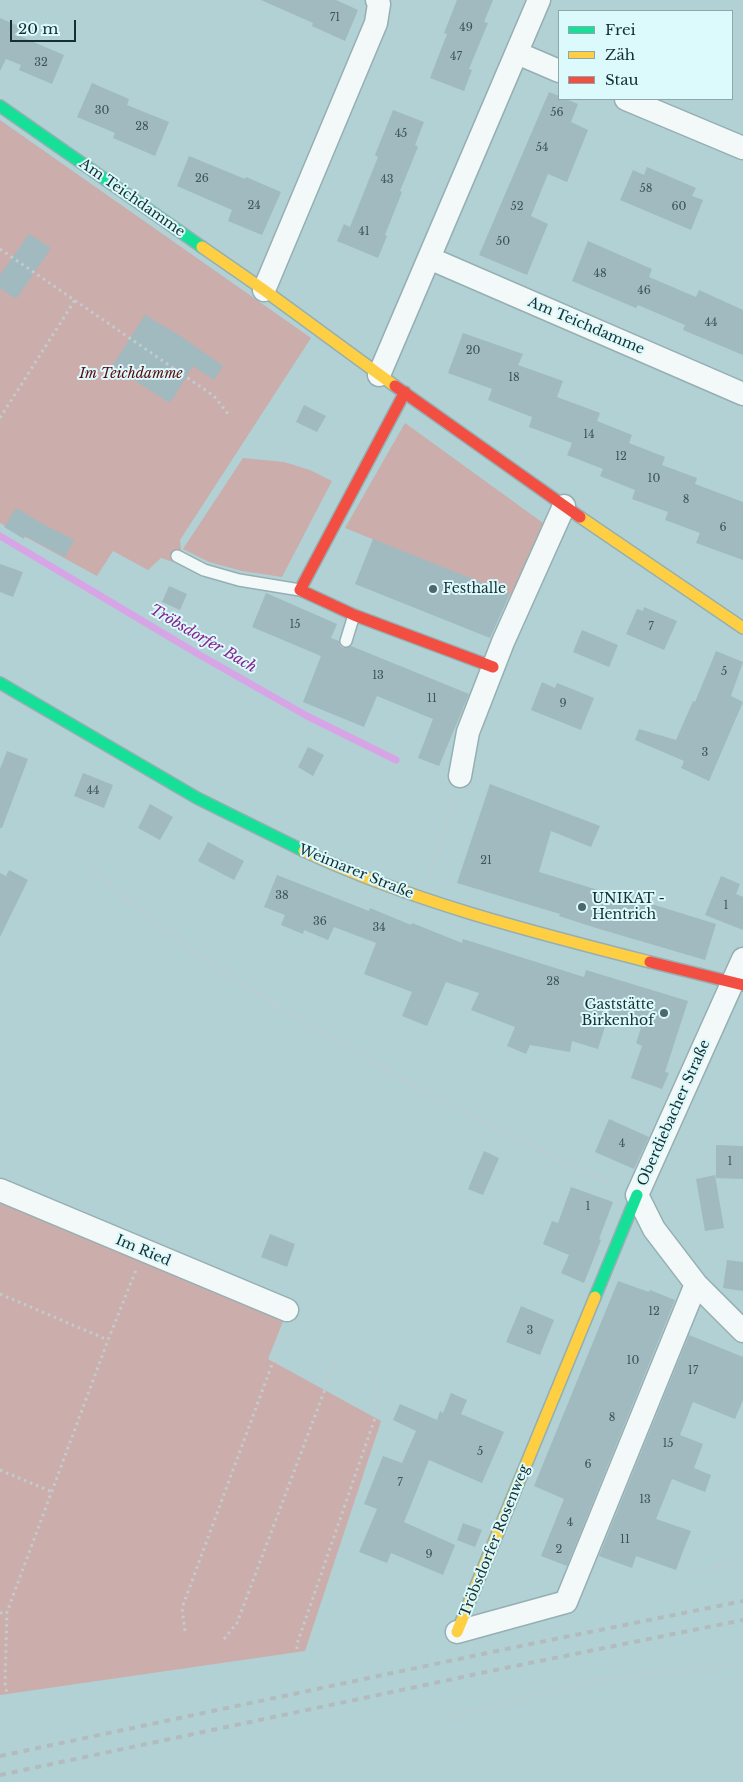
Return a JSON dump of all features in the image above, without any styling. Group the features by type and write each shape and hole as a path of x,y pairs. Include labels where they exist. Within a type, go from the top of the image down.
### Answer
{"street":[{"path":"264,290 376,23 379,4 377,0"},
{"path":"379,375 539,0"},
{"path":"517,53 558,71"},
{"path":"628,100 743,148"},
{"name":"Am Teichdamme","path":"0,106 264,290 379,375 564,506 743,628"},
{"name":"Am Teichdamme","path":"429,258 743,394"},
{"path":"405,392 300,590 354,615 493,667"},
{"path":"460,776 468,732 493,667 564,506"},
{"name":"Weimarer Straße","path":"0,683 128,760 229,815 321,860 422,898 499,922 670,968 738,984"},
{"name":"Oberdiebacher Straße","path":"743,959 738,984 638,1195 654,1230 696,1284 743,1331"},
{"name":"Im Ried","path":"0,1190 285,1321"},
{"name":"Tröbsdorfer Rosenweg","path":"457,1632 638,1195"},
{"name":"Tröbsdorfer Rosenweg","path":"457,1632 566,1602 696,1284"}],"lane":[{"path":"177,556 204,570 239,580 300,590"},
{"path":"346,641 354,615"}],"path":[{"path":"0,249 214,396 228,414"},
{"path":"0,418 75,300"},
{"path":"422,898 460,776"},
{"path":"90,867 156,923 262,997 381,1067 460,1110 605,1181 638,1195"},
{"path":"8,1698 5,1683 7,1612 108,1340 138,1266"},
{"path":"0,1294 108,1340"},
{"path":"185,1631 182,1608 285,1321"},
{"path":"224,1639 238,1623 336,1360"},
{"path":"297,1662 297,1644 377,1412 377,1379"},
{"path":"0,1470 52,1492"},
{"path":"692,1573 743,1559"},
{"path":"0,1613 7,1612"},
{"path":"448,1717 590,1680 743,1663"}],"green space":[{"name":"Im Teichdamme","path":"0,120 311,338 180,540 181,550 173,562 161,558 148,570 113,551 97,576 0,523"},
{"path":"405,423 543,523 511,595 345,528"},
{"path":"243,458 284,462 310,470 332,481 282,577 242,571 209,562 183,549"},
{"path":"0,1193 286,1314 268,1359 381,1421 305,1651 0,1695"}],"building":[{"path":"261,0 336,0 358,10 345,41 312,26 313,23"},
{"path":"457,0 493,0 484,22 488,23 469,69 472,70 464,91 430,78 447,34 444,33"},
{"path":"0,18 21,27 17,35 64,55 52,84 19,70 21,65 6,59 0,71"},
{"path":"92,83 129,99 127,105 169,122 155,156 113,138 115,133 77,117"},
{"path":"549,92 558,96 558,100 568,100 578,104 571,122 588,130 567,182 548,174 531,216 548,224 527,275 479,255"},
{"path":"393,110 424,122 415,145 418,147 400,191 402,192 378,258 337,241 344,224 350,227 378,157 375,155"},
{"path":"189,156 281,192 262,235 228,221 232,210 177,186"},
{"path":"647,167 696,188 692,196 703,200 691,230 620,200 633,170 644,175"},
{"path":"29,234 51,248 16,299 0,288 0,275"},
{"path":"588,241 652,269 649,277 696,297 699,290 743,310 743,355 683,330 685,325 638,305 636,308 572,281"},
{"path":"145,315 182,337 223,366 214,380 193,366 170,403 112,366"},
{"path":"463,333 523,354 518,365 563,381 557,397 600,413 597,421 632,435 629,443 665,457 662,465 697,478 695,484 743,502 743,560 696,543 700,533 665,520 668,512 632,499 635,490 600,476 603,469 567,455 572,443 529,427 532,417 488,400 492,389 448,373"},
{"path":"304,405 326,416 317,432 296,422"},
{"path":"16,508 74,540 65,557 25,536 24,539 4,527"},
{"name":"Festhalle","path":"373,539 510,594 490,638 355,584"},
{"path":"0,564 23,572 13,597 0,592"},
{"path":"169,586 187,594 180,610 162,602"},
{"path":"266,593 337,624 331,638 339,641 340,646 343,648 351,646 469,694 439,766 418,758 433,719 377,696 364,727 303,702 321,656 252,627"},
{"path":"644,607 677,621 664,650 626,634 637,609 643,611"},
{"path":"582,630 618,645 609,667 573,652"},
{"path":"716,651 743,662 731,696 743,702 709,781 681,768 684,761 635,740 639,729 676,740 693,701 695,702"},
{"path":"542,682 555,688 557,683 594,698 581,730 531,710"},
{"path":"308,747 324,755 313,776 298,767"},
{"path":"7,751 28,759 2,828 0,828 0,769"},
{"path":"83,773 113,785 104,808 74,796"},
{"path":"490,784 600,826 591,847 551,831 539,872 716,924 705,960 596,928 559,916 560,914 457,883"},
{"path":"150,804 173,817 160,840 138,828"},
{"path":"208,842 244,861 234,880 198,861"},
{"path":"9,870 28,880 0,937 0,873 6,876"},
{"path":"277,875 369,911 370,908 462,943 463,939 584,977 586,970 688,1001 665,1072 669,1073 662,1089 631,1078 642,1046 636,1043 641,1028 608,1017 598,1049 572,1041 570,1052 530,1045 526,1054 507,1046 515,1027 471,1010 479,993 446,982 427,1026 402,1016 412,992 364,974 376,943 334,927 328,940 304,930 303,934 281,925 285,915 264,907"},
{"path":"721,876 740,884 736,894 743,897 743,930 705,915"},
{"path":"609,1119 649,1137 634,1169 595,1152"},
{"path":"716,1145 743,1146 743,1179 716,1178"},
{"path":"484,1151 499,1158 483,1195 468,1189"},
{"path":"715,1175 724,1228 705,1231 696,1179"},
{"path":"571,1187 613,1202 599,1239 601,1240 584,1283 561,1273 569,1255 543,1244 552,1221 558,1223"},
{"path":"270,1234 295,1244 287,1267 261,1257"},
{"path":"727,1260 743,1262 743,1291 723,1288"},
{"path":"618,1281 649,1292 650,1290 675,1300 567,1566 541,1556 564,1499 534,1486"},
{"path":"521,1306 554,1320 540,1355 506,1342"},
{"path":"689,1335 743,1357 743,1400 735,1419 693,1402 680,1435 703,1444 694,1468 711,1475 705,1492 672,1479 656,1519 691,1531 676,1570 636,1556 632,1568 599,1556"},
{"path":"451,1393 467,1400 461,1414 504,1432 482,1483 429,1460 404,1522 455,1545 443,1575 391,1553 387,1563 359,1552 377,1509 364,1504 383,1456 402,1463 416,1431 393,1420 400,1404 437,1420 440,1411 443,1413"},
{"path":"463,1523 482,1530 475,1547 457,1540"}],"waterway":[{"name":"Tröbsdorfer Bach","path":"0,536 198,654 307,716 396,760"}],"railway":[{"path":"0,1756 743,1601"},
{"path":"0,1775 510,1667 743,1620"}],"traffic: fast":[{"path":"0,106 202,247"},
{"path":"0,683 197,798 304,851"},
{"path":"595,1297 637,1195"}],"traffic: slow":[{"path":"202,247 395,386"},
{"path":"580,517 743,628"},
{"path":"304,851 388,886 431,901 518,927 650,962"},
{"path":"457,1632 595,1297"}],"traffic: jam":[{"path":"395,386 580,517"},
{"path":"405,392 300,590 354,615 493,667"},
{"path":"650,962 743,985"}],"place":[{"name":"Festhalle","path":"433,589"},
{"name":"UNIKAT - Hentrich","path":"582,907"},
{"name":"Gaststätte Birkenhof","path":"664,1013"}]}
